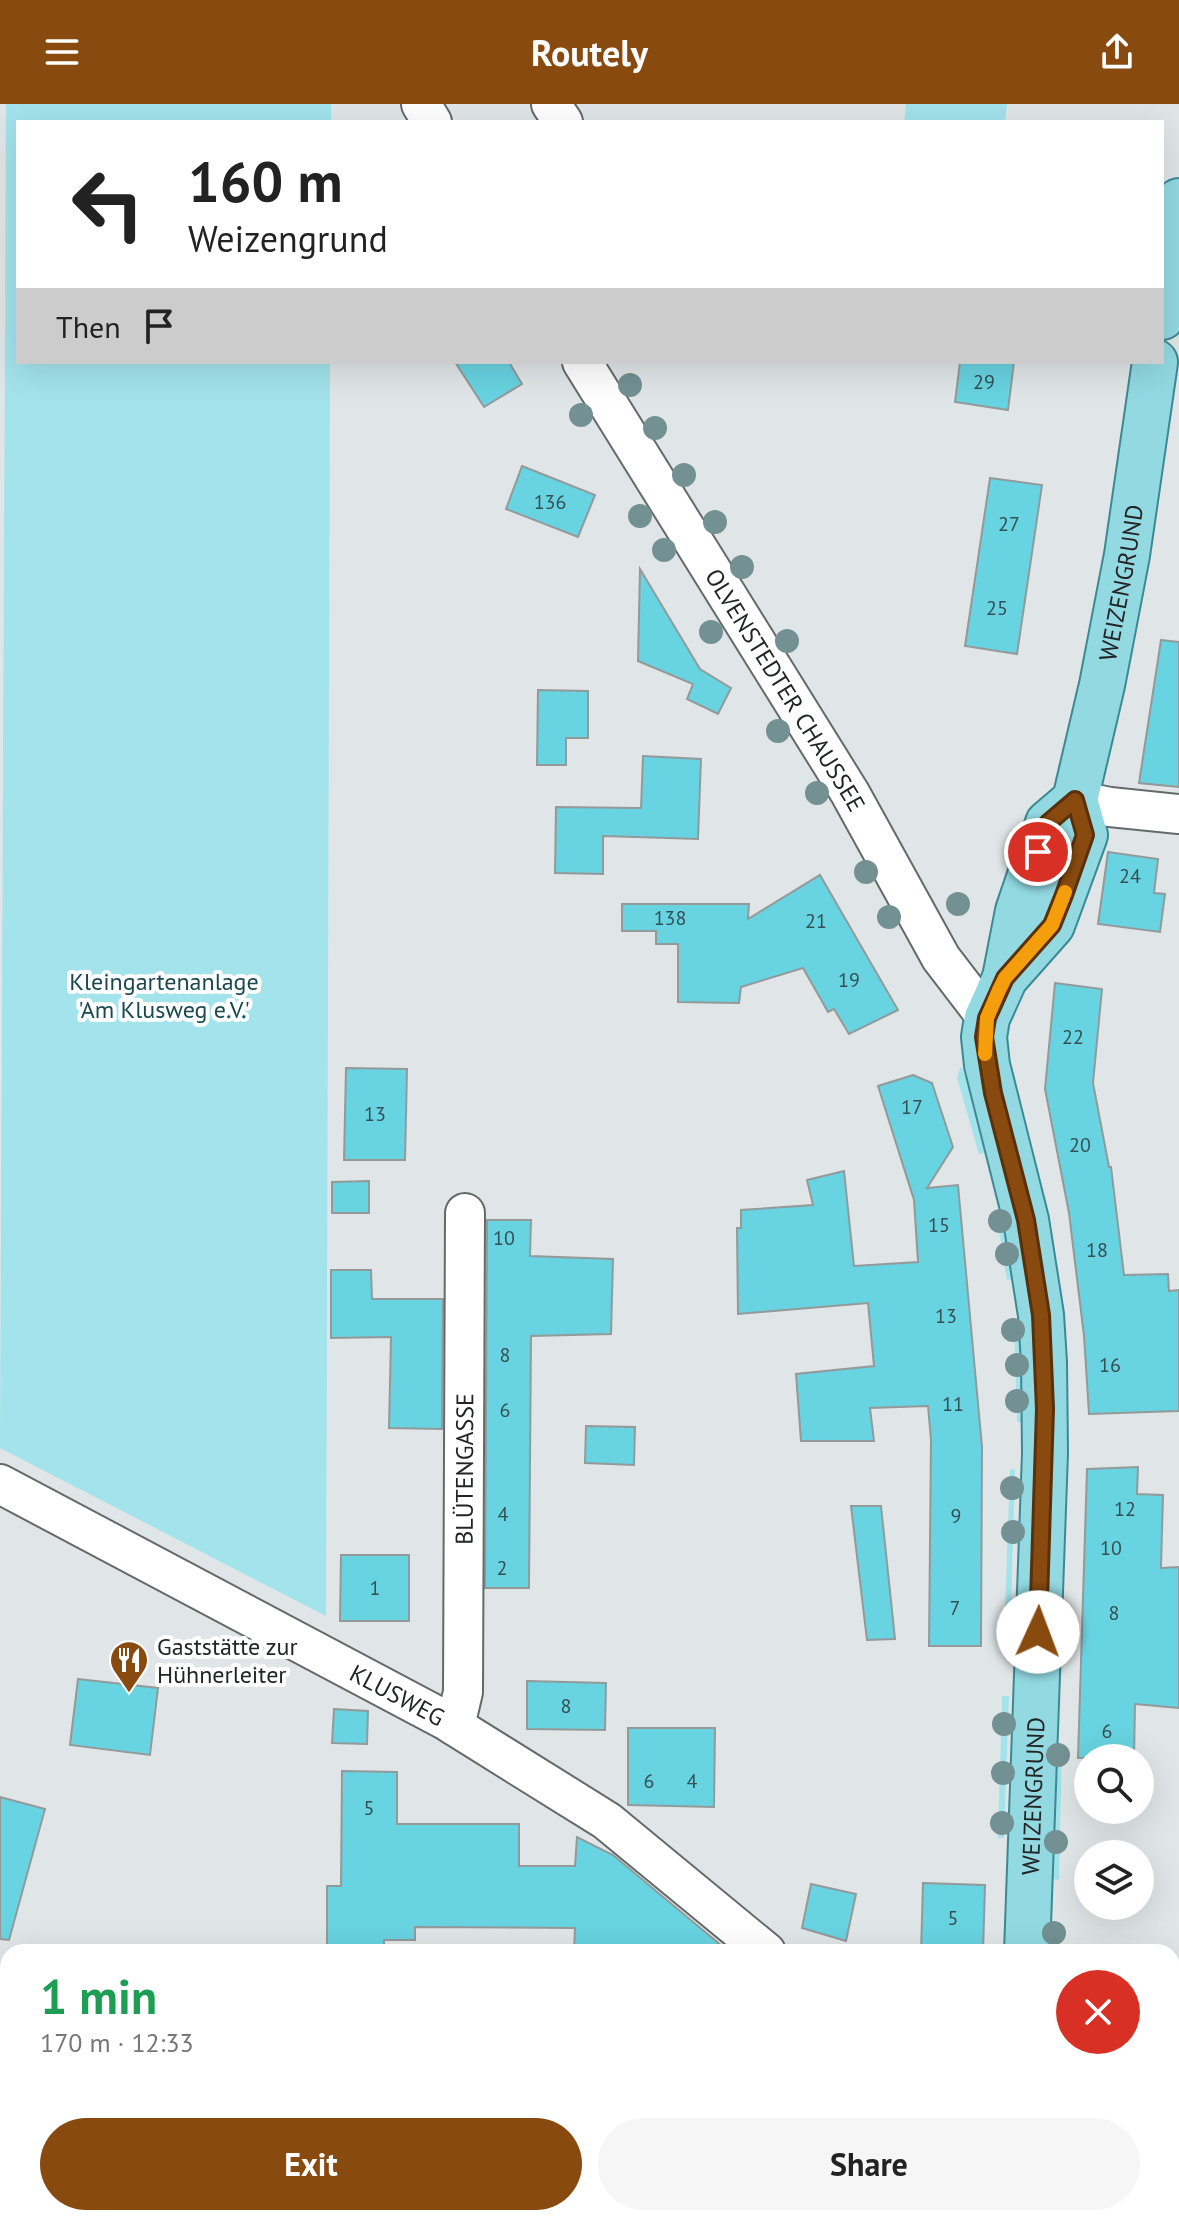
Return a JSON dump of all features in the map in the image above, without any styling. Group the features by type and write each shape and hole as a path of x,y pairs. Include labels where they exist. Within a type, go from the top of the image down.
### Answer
{"main road":[{"path":"1164,303 1179,201"},
{"name":"WEIZENGRUND","path":"1027,1944 1045,1453 1044,1362 1041,1315 1026,1220 987,1065 984,1037 987,1018 1005,978 1052,925 1085,835 1075,800 1102,685 1127,555 1155,364"}],"street":[{"name":"OLVENSTEDTER CHAUSSEE","path":"583,364 850,793 941,958 987,1018"},
{"path":"1075,800 1179,814"},
{"name":"BLÜTENGASSE","path":"455,1726 463,1692 465,1213"},
{"name":"KLUSWEG","path":"0,1485 455,1726 607,1821 756,1944"}],"green space":[{"name":"Kleingartenanlage 'Am Klusweg e.V.'","path":"6,104 331,104 331,120 16,120 16,364 330,364 326,1616 0,1448"},
{"path":"906,104 1007,104 1005,120 904,120"},
{"path":"961,1066 989,1152 979,1154 957,1078"},
{"path":"1006,1211 1018,1279 1007,1280 996,1212"},
{"path":"1014,1319 1023,1319 1030,1423 1017,1422"},
{"path":"1015,1469 1010,1639 1004,1638 1010,1470"},
{"path":"1002,1696 1009,1696 1004,1838 998,1838"},
{"path":"1055,1747 1062,1748 1059,1880 1053,1879"}],"building":[{"path":"456,364 510,364 522,384 484,407"},
{"path":"960,364 1014,364 1008,410 955,402"},
{"path":"522,466 595,495 578,537 506,509"},
{"path":"990,478 1042,485 1017,654 965,646"},
{"path":"640,569 700,669 731,688 718,714 687,699 693,684 638,661"},
{"path":"1161,640 1179,642 1179,787 1139,783"},
{"path":"538,690 588,691 588,738 566,738 566,765 537,765"},
{"path":"643,756 701,759 698,839 603,836 603,874 555,873 556,807 641,808"},
{"path":"1108,852 1158,859 1154,893 1165,894 1160,932 1098,924"},
{"path":"820,875 898,1010 849,1034 834,1009 828,1012 803,968 741,987 739,1003 678,1002 678,944 656,944 656,931 622,931 622,904 749,904 748,919"},
{"path":"1055,983 1102,989 1093,1083 1111,1167 1124,1275 1168,1274 1169,1291 1179,1290 1179,1411 1089,1414 1084,1336 1069,1213 1045,1089"},
{"path":"346,1068 407,1069 405,1160 344,1160"},
{"path":"913,1075 932,1083 953,1147 927,1188 958,1185 982,1447 981,1646 929,1646 931,1440 928,1406 870,1408 874,1441 801,1441 796,1374 874,1366 868,1303 738,1314 737,1228 741,1228 741,1210 813,1205 807,1180 844,1171 854,1266 918,1262 914,1200 878,1086"},
{"path":"369,1181 369,1213 332,1213 332,1182"},
{"path":"487,1220 531,1220 530,1256 613,1259 611,1334 531,1336 529,1588 485,1588"},
{"path":"331,1270 371,1270 372,1299 443,1299 442,1429 389,1428 391,1337 331,1338"},
{"path":"586,1426 635,1427 634,1465 585,1463"},
{"path":"1138,1467 1137,1494 1163,1495 1161,1568 1179,1567 1179,1708 1135,1704 1134,1744 1078,1744 1087,1469"},
{"path":"851,1506 881,1506 895,1639 867,1640"},
{"path":"341,1555 409,1555 409,1621 340,1621"},
{"path":"78,1679 158,1688 150,1755 70,1745"},
{"path":"527,1681 606,1683 605,1730 527,1729"},
{"path":"334,1709 368,1711 367,1744 332,1743"},
{"path":"628,1728 715,1728 714,1807 628,1805"},
{"path":"342,1771 397,1772 397,1824 519,1824 519,1866 575,1866 577,1837 613,1855 719,1944 574,1944 575,1928 415,1927 415,1940 384,1940 384,1944 327,1944 327,1886 341,1886"},
{"path":"0,1797 45,1809 9,1940 0,1939"},
{"path":"923,1883 985,1885 983,1944 921,1944"},
{"path":"811,1884 856,1894 846,1941 802,1928"}],"slow traffic":[{"path":"985,1054 987,1018 999,990 1005,978 1052,925 1065,892"}],"place":[{"name":"Gaststätte zur Hühnerleiter","path":"129,1694"}],"route":[{"path":"1038,852 1048,823 1075,800 1085,835 1064,895 1052,925 1005,978 987,1018 984,1037 993,1093 1026,1220 1041,1315 1045,1453 1038,1632"}]}
